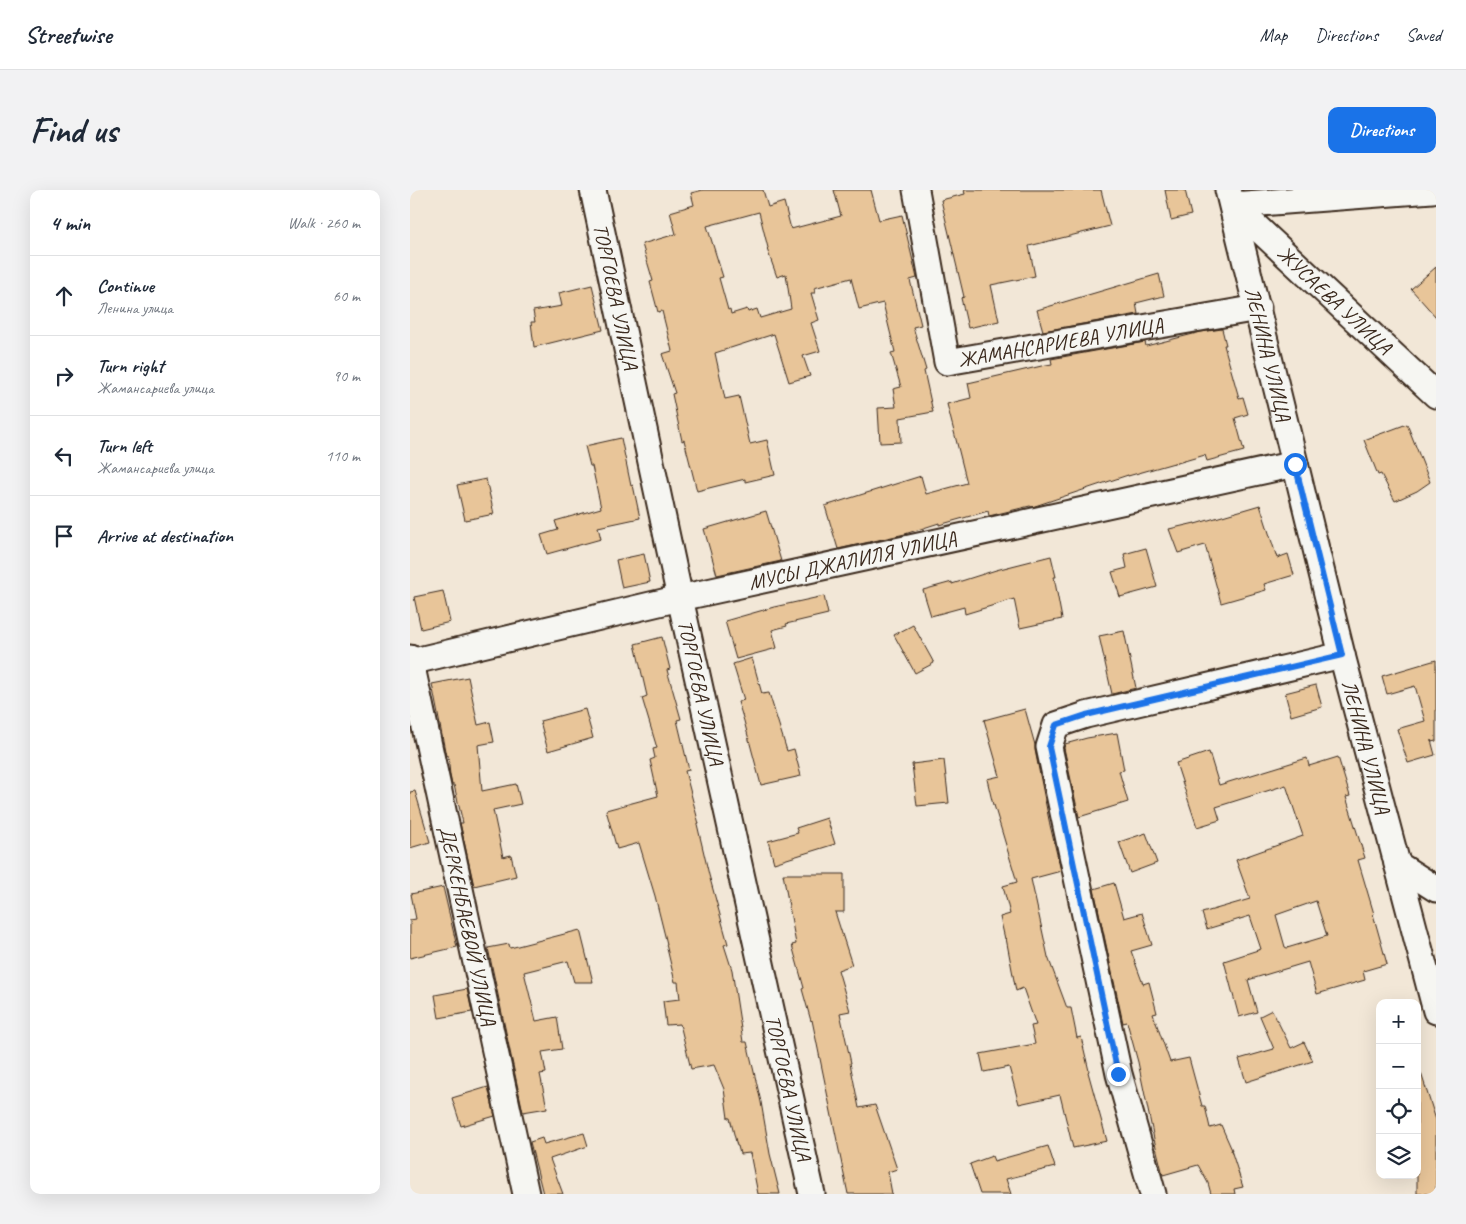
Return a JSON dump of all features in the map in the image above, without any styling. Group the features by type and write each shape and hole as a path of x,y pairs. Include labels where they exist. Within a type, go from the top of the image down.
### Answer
{"street":[{"name":"ТОРГОЕВА УЛИЦА","path":"594,190 680,598 812,1194"},
{"name":"ЖАМАНСАРИЕВА УЛИЦА","path":"916,190 947,362 1258,308"},
{"path":"1230,198 1432,190"},
{"name":"ЛЕНИНА УЛИЦА","path":"1230,198 1342,655 1436,1011"},
{"name":"ЖУСАЕВА УЛИЦА","path":"1230,198 1436,395"},
{"name":"МУСЫ ДЖАЛИЛЯ УЛИЦА","path":"410,661 680,598 1295,464"},
{"path":"1153,1194 1118,1074 1049,747 1056,725 1086,715 1342,655"},
{"name":"ДЕРКЕНБАЕВОЙ УЛИЦА","path":"410,661 526,1194"},
{"path":"1397,864 1436,889"}],"building":[{"path":"703,190 763,190 768,207 784,202 791,229 841,216 834,190 871,190 879,220 902,215 917,278 910,280 921,325 913,327 926,370 924,371 933,412 900,418 901,442 880,443 878,408 896,407 893,389 901,387 891,353 895,352 883,303 859,309 851,278 814,288 815,293 811,293 819,320 811,323 820,351 803,356 810,376 789,382 774,334 715,353 725,399 739,396 750,444 767,440 775,475 745,482 745,479 697,491 684,440 682,441 672,394 675,393 662,354 672,351 662,311 658,312 650,282 653,281 642,244 676,234 670,212 694,205 691,193","holes":["759,212 777,277 786,274 791,309 760,318 757,309 748,312 747,309 731,314 730,309 728,310 719,278 723,277 707,226"]},
{"path":"964,190 1101,190 1110,226 1029,246 1035,276 991,285 999,321 968,328 961,298 964,297 941,200 965,194"},
{"path":"1165,190 1185,190 1191,215 1171,220"},
{"path":"1436,267 1436,317 1411,289"},
{"path":"1159,274 1164,296 1136,303 1138,314 1043,331 1037,310"},
{"path":"592,285 603,330 534,347 531,322 535,322 533,311 562,306 559,293"},
{"path":"1222,329 1226,345 1224,345 1239,398 1243,397 1248,414 1235,418 1244,451 1207,461 1205,455 1128,475 1032,507 989,516 988,511 939,525 939,523 905,534 838,549 825,506 921,476 926,494 967,483 947,404 971,398 968,383 1052,364 1051,359 1145,342 1146,346 1201,332"},
{"path":"1407,424 1430,482 1417,491 1395,501 1381,474 1378,475 1364,440"},
{"path":"621,438 640,518 598,527 601,539 547,554 541,535 558,530 555,521 601,508 592,466 590,466 585,446"},
{"path":"486,479 494,514 465,520 457,485"},
{"path":"1260,505 1277,558 1288,554 1294,575 1264,584 1266,590 1221,603 1205,545 1178,553 1169,529 1195,524"},
{"path":"766,511 781,561 717,575 704,529"},
{"path":"1146,548 1157,587 1120,597 1112,572 1127,568 1124,554"},
{"path":"644,554 650,582 622,588 616,560"},
{"path":"1051,556 1062,619 1020,628 1014,599 965,614 964,607 931,616 923,590 952,582 952,584"},
{"path":"443,591 450,622 421,629 414,597"},
{"path":"824,596 828,614 786,624 787,626 772,630 777,648 736,659 725,621 774,607"},
{"path":"913,625 934,663 915,673 894,635"},
{"path":"1124,631 1136,688 1112,694 1099,636"},
{"path":"662,637 670,669 667,670 681,719 677,720 689,770 685,771 699,824 697,824 709,875 728,944 724,945 732,970 743,1042 747,1042 780,1194 758,1194 750,1153 740,1154 730,1118 728,1118 724,1089 714,1065 691,1069 680,1024 666,1025 663,1001 680,999 678,982 675,982 655,896 639,843 617,849 606,810 658,796 650,760 655,758 653,749 657,748 642,698 647,696 635,644"},
{"path":"752,658 762,694 769,693 787,751 794,749 801,776 761,785 738,702 744,700 733,664"},
{"path":"1436,660 1436,741 1432,742 1435,755 1408,763 1397,729 1425,721 1415,686 1387,694 1382,676"},
{"path":"468,677 478,725 490,722 494,742 478,745 482,791 516,784 521,804 493,810 503,857 511,855 516,876 474,886 460,823 463,823 454,785 452,785 448,755 446,756 432,684"},
{"path":"1316,685 1322,707 1291,716 1285,693"},
{"path":"585,709 593,738 548,751 540,721"},
{"path":"1025,709 1035,745 1061,871 1031,879 1048,957 1067,1008 1071,1008 1077,1038 1081,1037 1088,1072 1107,1141 1073,1148 1060,1095 1019,1104 1009,1067 984,1072 980,1054 1035,1044 1031,1026 1036,1025 1023,988 1016,991 1000,917 1010,914 1003,886 1017,882 993,805 987,779 1000,776 984,720"},
{"path":"1117,733 1124,770 1119,771 1128,802 1079,817 1064,748 1065,744"},
{"path":"1209,752 1219,785 1307,758 1309,766 1338,757 1350,796 1346,797 1365,858 1358,860 1387,964 1363,971 1365,980 1317,994 1308,962 1248,980 1257,1012 1239,1017 1224,961 1261,949 1250,916 1207,929 1202,913 1250,899 1236,860 1303,836 1286,785 1216,807 1220,820 1197,827 1176,763","holes":["1316,901 1327,936 1287,948 1285,947 1276,915"]},
{"path":"944,760 949,803 917,806 912,764"},
{"path":"415,791 430,842 410,848 410,792"},
{"path":"827,818 835,844 774,863 768,841 798,833 796,828"},
{"path":"1146,833 1157,863 1130,873 1119,842"},
{"path":"783,874 844,874 844,912 835,912 852,965 838,970 850,1011 840,1013 859,1108 875,1105 897,1169 888,1172 892,1194 848,1194 812,1020 802,989 804,988 792,945 796,944"},
{"path":"1114,883 1124,918 1142,913 1152,945 1131,951 1143,984 1149,982 1157,1013 1153,1014 1170,1062 1189,1058 1202,1106 1205,1106 1210,1128 1221,1125 1232,1150 1243,1187 1234,1189 1235,1194 1211,1194 1208,1183 1198,1165 1163,1175 1138,1062 1127,1022 1123,1023 1094,889"},
{"path":"443,887 457,947 410,958 410,920 416,919 411,894"},
{"path":"580,930 593,982 574,982 568,961 524,972 536,1021 557,1017 562,1049 542,1052 546,1073 540,1074 547,1108 523,1112 488,948 509,944 510,948"},
{"path":"467,989 472,1012 439,1018 435,995"},
{"path":"1272,1010 1291,1048 1304,1042 1313,1061 1246,1082 1239,1059 1274,1049 1260,1016"},
{"path":"1421,1073 1436,1120 1436,1194 1417,1194 1417,1179 1421,1179"},
{"path":"488,1087 495,1116 461,1126 452,1098"},
{"path":"584,1133 588,1146 550,1159 563,1194 543,1194 530,1142 542,1138 544,1144"},
{"path":"1048,1146 1055,1167 1006,1179 1011,1194 980,1194 970,1164 992,1156 994,1161"}],"route":[{"path":"1118,1074 1049,747 1056,725 1086,715 1342,655 1295,464"}]}
